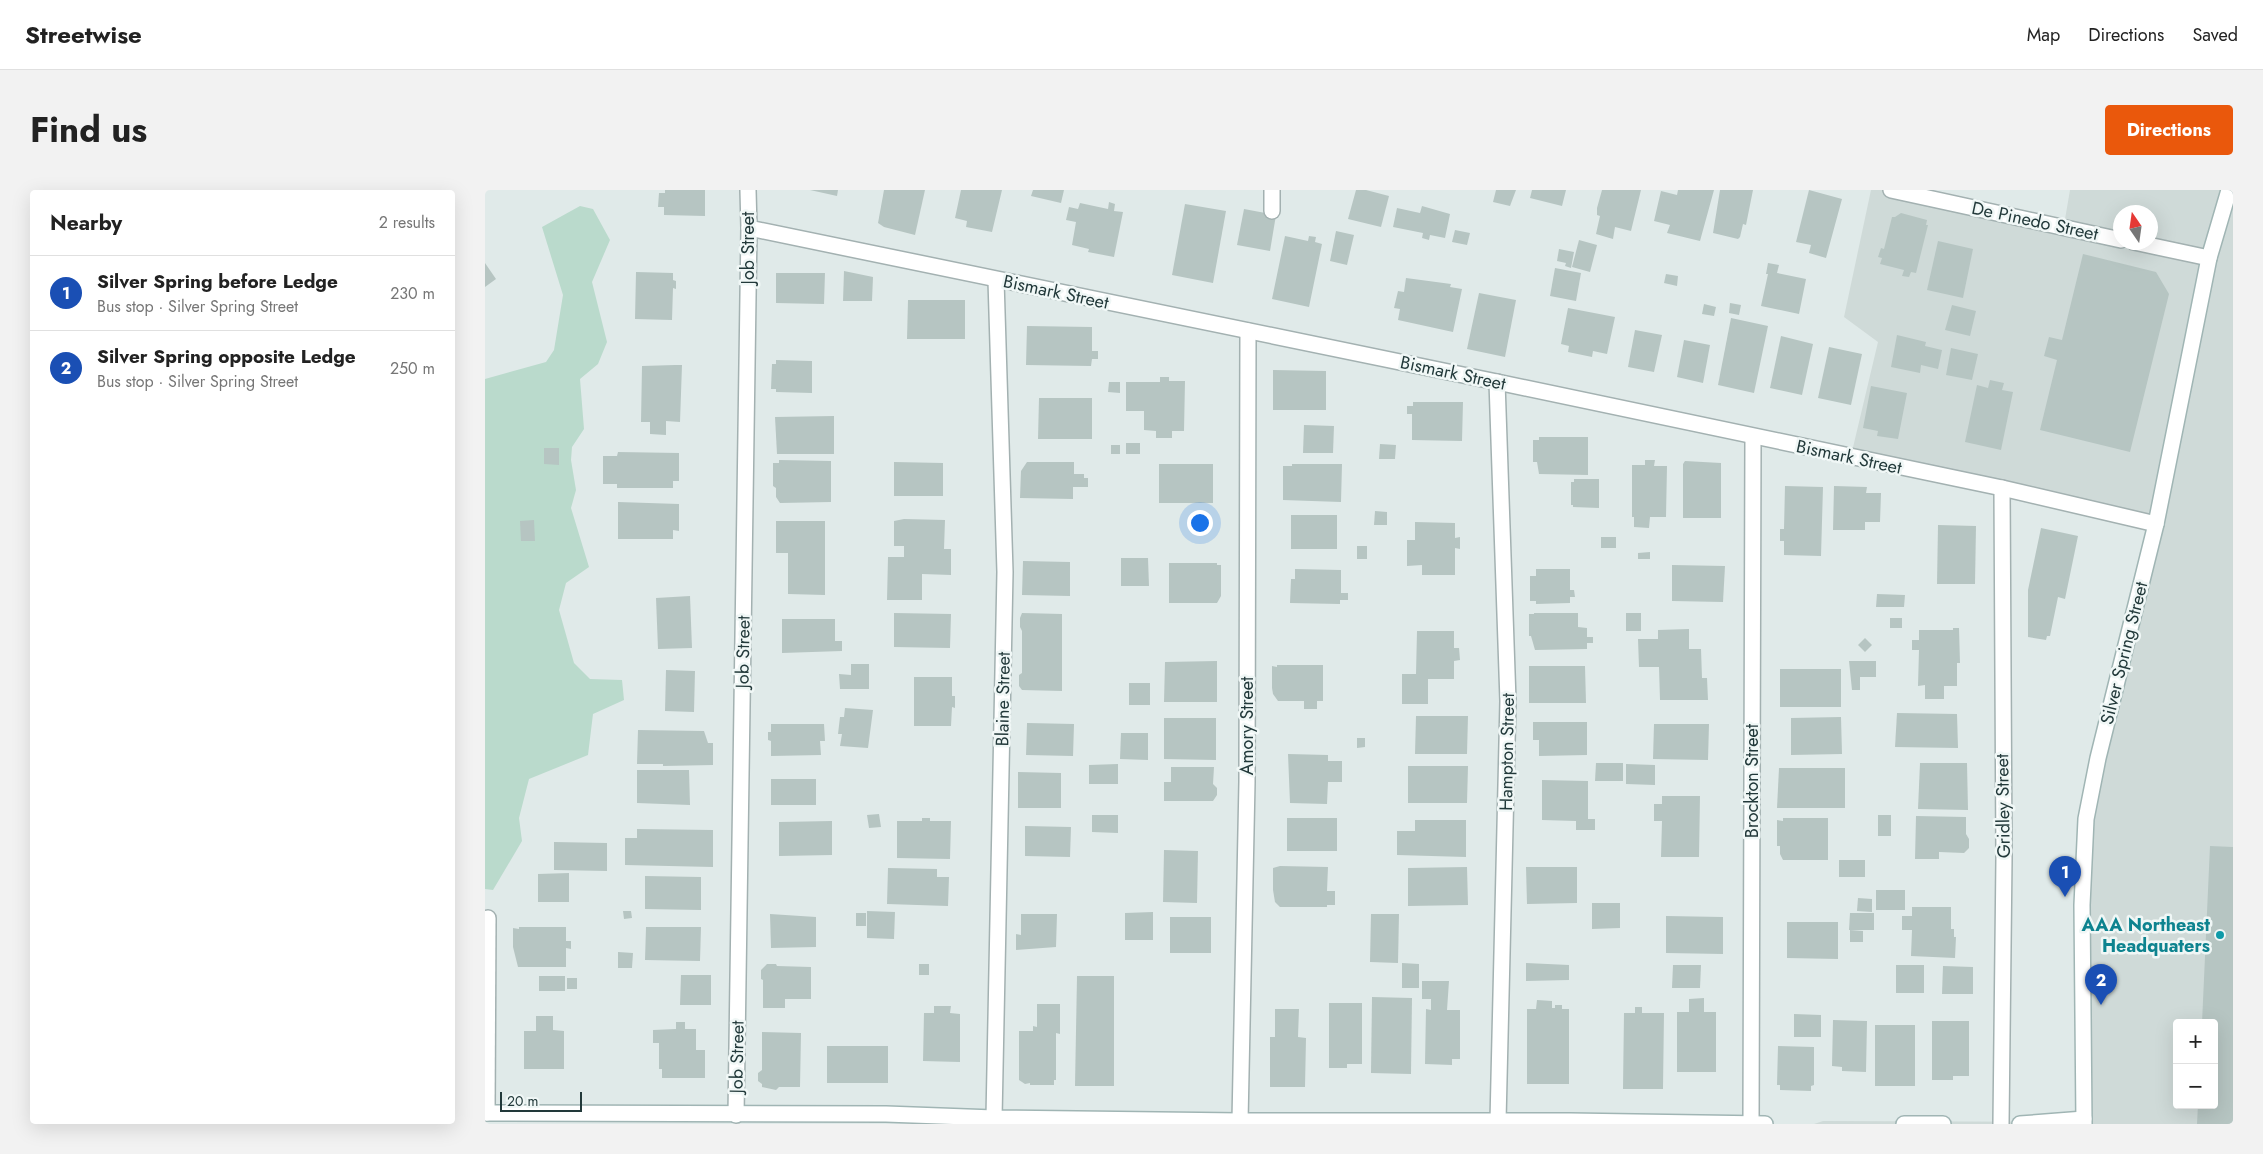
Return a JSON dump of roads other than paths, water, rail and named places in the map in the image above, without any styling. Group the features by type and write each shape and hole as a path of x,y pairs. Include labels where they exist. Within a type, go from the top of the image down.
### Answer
{"street":[{"name":"Job Street","path":"736,1115 748,190"},
{"path":"1272,190 1272,211"},
{"name":"De Pinedo Street","path":"1891,190 2113,238"},
{"name":"Silver Spring Street","path":"2084,1121 2082,906 2086,819 2097,758 2156,524 2209,258 2229,190"},
{"name":"Bismark Street","path":"749,228 1497,382 1753,438 2002,488 2156,524"},
{"path":"2158,247 2209,258"},
{"name":"Blaine Street","path":"995,1118 1005,572 996,280"},
{"name":"Amory Street","path":"1240,1121 1247,800 1248,331"},
{"name":"Hampton Street","path":"1497,382 1508,702 1498,1121"},
{"name":"Brockton Street","path":"1751,1124 1753,438"},
{"name":"Gridley Street","path":"2001,1124 2004,858 2002,488"},
{"path":"488,918 486,1113 569,1118 736,1115 886,1119 995,1118 1765,1124"},
{"path":"2020,1124 2084,1121"},
{"path":"1904,1124 1943,1124"}],"place":[{"name":"Silver Spring before Ledge","path":"2065,897"},
{"name":"AAA Northeast Headquaters","path":"2220,935"},
{"name":"Silver Spring opposite Ledge","path":"2101,1005"}]}
